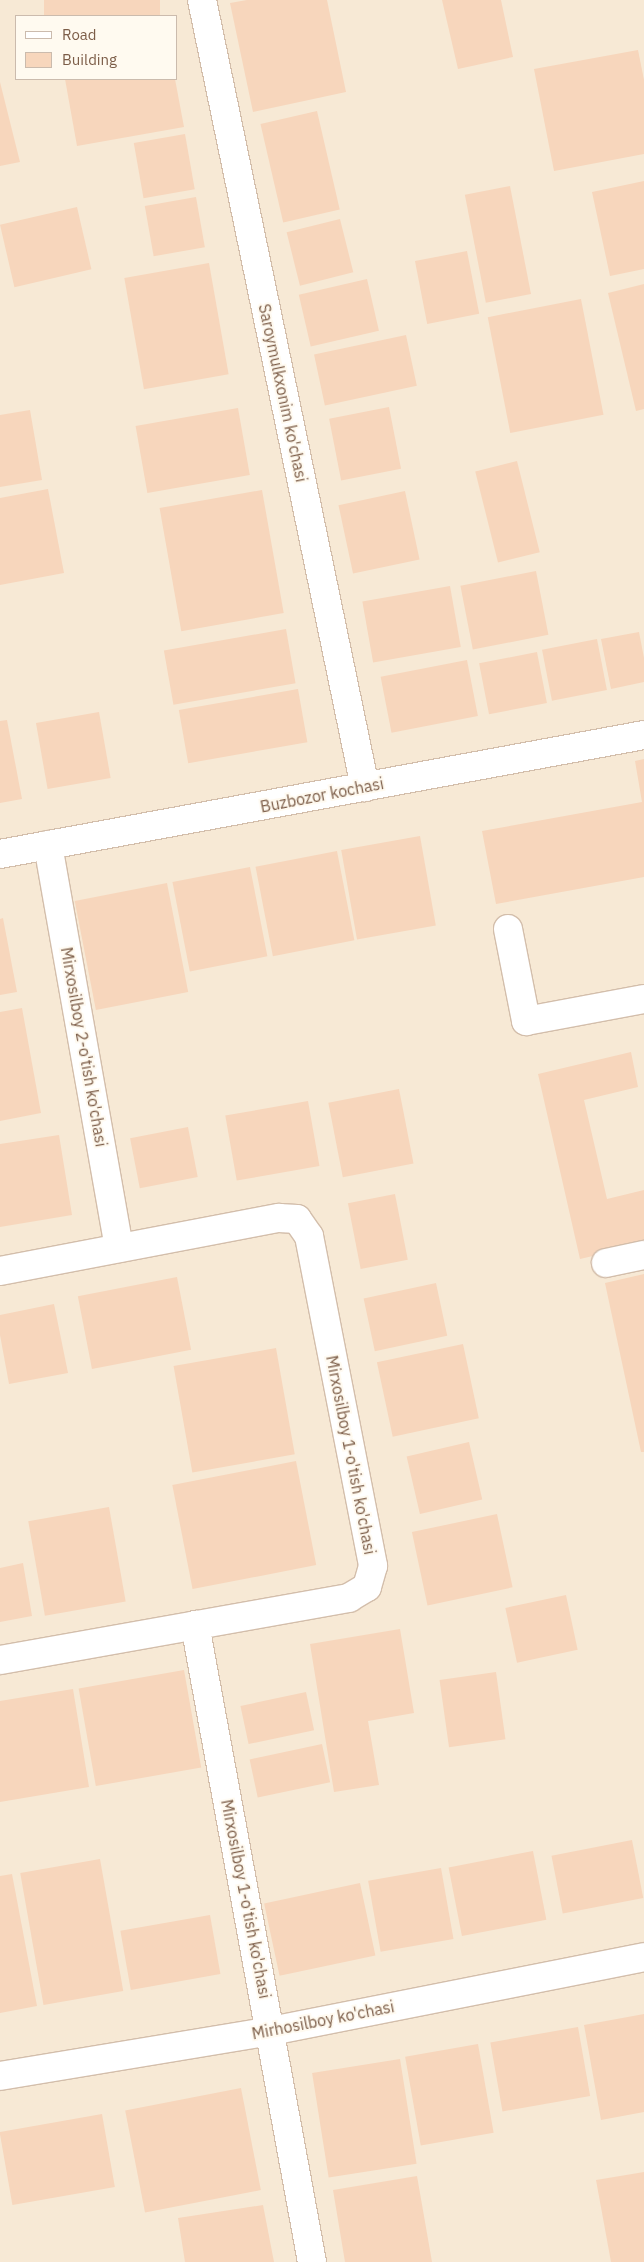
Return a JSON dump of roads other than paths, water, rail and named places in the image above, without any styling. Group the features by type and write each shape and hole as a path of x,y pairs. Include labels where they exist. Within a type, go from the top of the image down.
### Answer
{"street":[{"name":"Saroymulkxonim ko'chasi","path":"202,0 365,786"},
{"name":"Buzbozor kochasi","path":"0,854 644,735"},
{"name":"Mirxosilboy 2-o'tish ko'chasi","path":"48,846 119,1248"},
{"path":"508,929 526,1021 644,999"},
{"name":"Mirxosilboy 1-o'tish ko'chasi","path":"0,1660 348,1598 367,1587 373,1566 309,1236 297,1219 279,1218 119,1248"},
{"path":"0,1272 119,1248"},
{"path":"606,1263 644,1255"},
{"name":"Mirxosilboy 1-o'tish ko'chasi","path":"195,1625 312,2262"},
{"name":"Mirhosilboy ko'chasi","path":"0,2076 270,2031 644,1957"}]}
